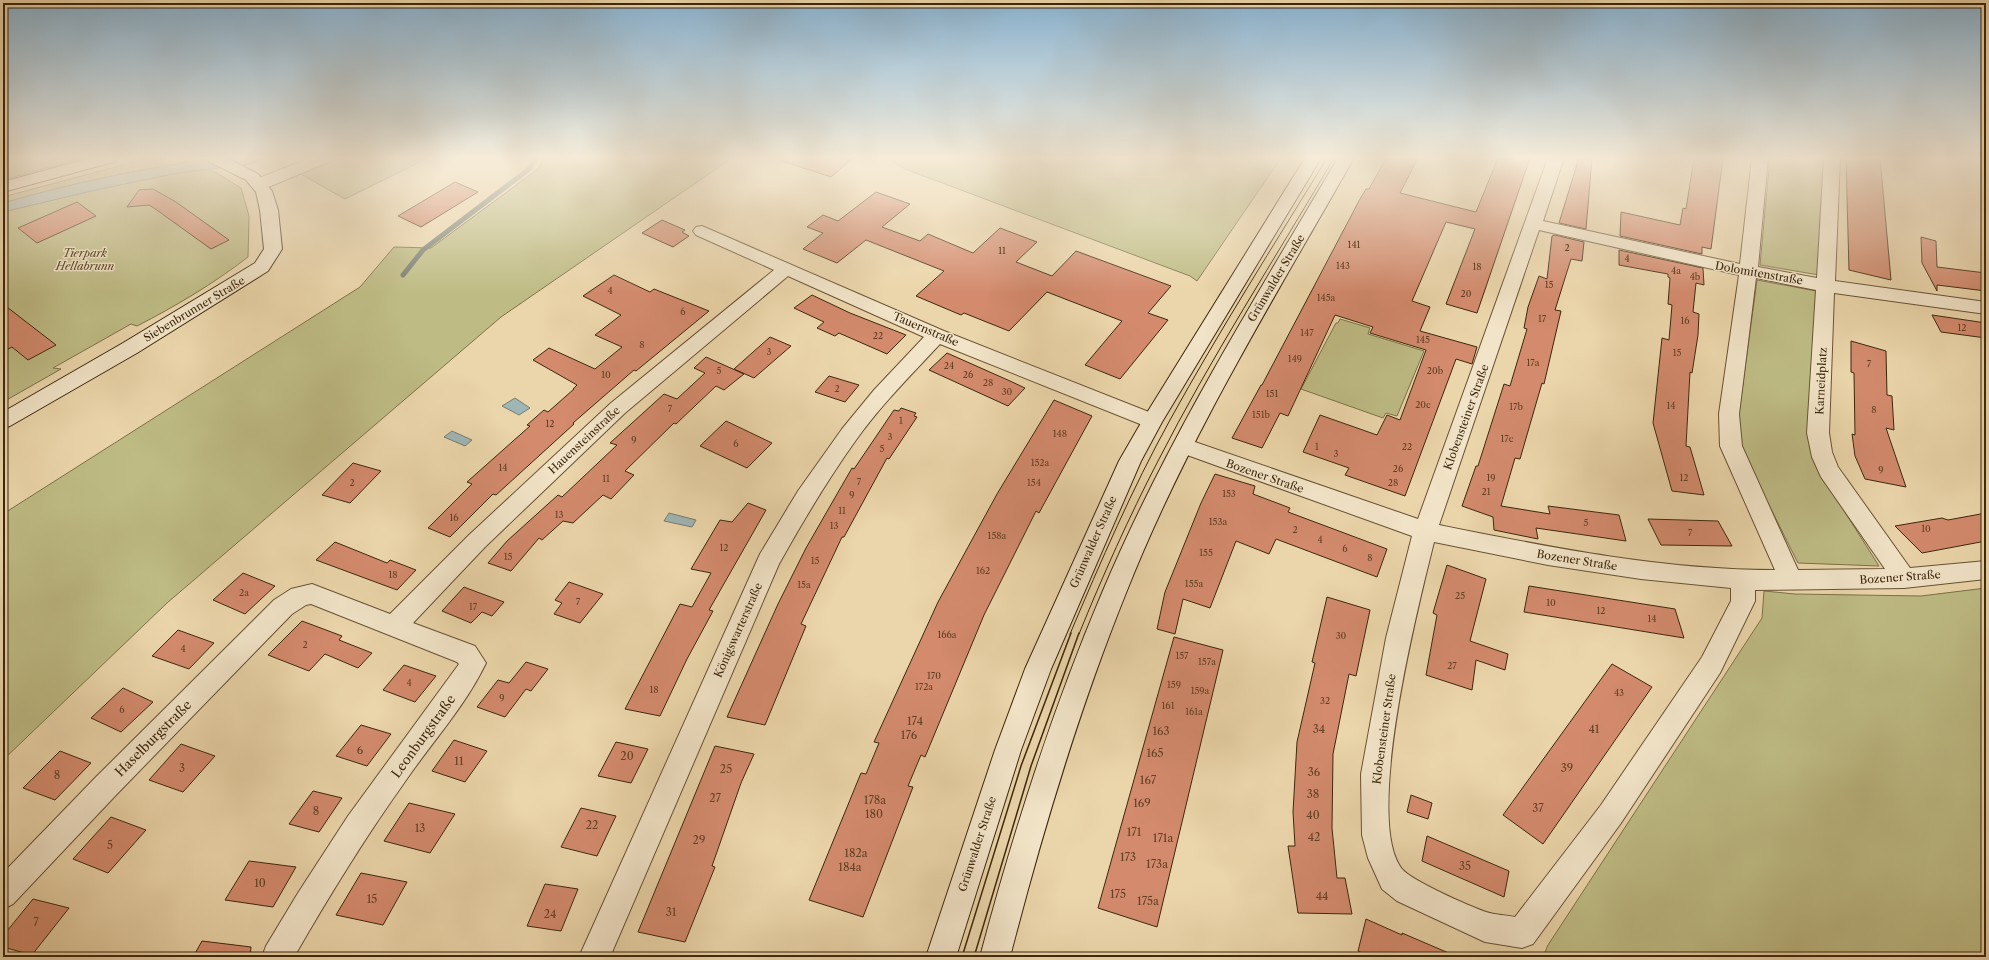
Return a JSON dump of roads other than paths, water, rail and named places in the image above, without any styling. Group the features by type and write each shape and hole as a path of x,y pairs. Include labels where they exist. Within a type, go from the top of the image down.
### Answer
{"street":[{"name":"Siebenbrunner Straße","path":"3,421 130,348 262,267 274,249 267,203"},
{"name":"Grünwalder Straße","path":"941,957 1008,750 1038,669 1092,544 1130,461 1152,422 1286,203"},
{"name":"Grünwalder Straße","path":"995,957 1021,858 1068,711 1085,664 1133,548 1234,348 1320,203"},
{"name":"Klobensteiner Straße","path":"1541,203 1425,531 1398,638 1375,774 1376,835 1382,858 1392,879 1407,891 1485,927 1522,934 1611,814 1711,665 1743,601 1743,580"},
{"path":"1755,203 1748,272 1729,414 1731,446 1791,580"},
{"name":"Karneidplatz","path":"1830,203 1818,433 1822,458 1838,487 1904,578"},
{"name":"Dolomitenstraße","path":"1534,224 1748,272 1825,285 1986,308"},
{"name":"Tauernstraße","path":"702,231 937,335 1152,422"},
{"name":"Hauensteinstraße","path":"394,626 483,536 618,408 787,268"},
{"name":"Königswarterstraße","path":"594,957 768,561 806,497 849,434 881,395 937,335"},
{"name":"Bozener Straße","path":"1184,446 1425,531 1548,556 1640,570 1743,580 1904,578 1986,570"},
{"name":"Leonburgstraße","path":"277,957 349,839 411,750 466,678 473,663 466,654 312,594"},
{"name":"Haselburgstraße","path":"3,894 106,786 283,606 300,596 312,594"}],"water":[{"path":"4,203 42,203 3,212"},
{"path":"515,398 530,408 519,415 502,406"},
{"path":"452,431 472,440 465,446 444,437"},
{"path":"669,513 696,520 692,527 664,521"}],"waterway":[{"path":"403,275 423,250 485,203"}],"tram line":[{"path":"1070,634 1105,552 1156,446 1227,321 1300,203"},
{"path":"1079,634 1107,568 1147,482 1178,422 1221,346 1307,203"},
{"path":"962,957 1021,766 1071,633"},
{"path":"974,957 1031,766 1079,633"}],"park label":[{"name":"Tierpark Hellabrunn","path":"85,259"}]}
